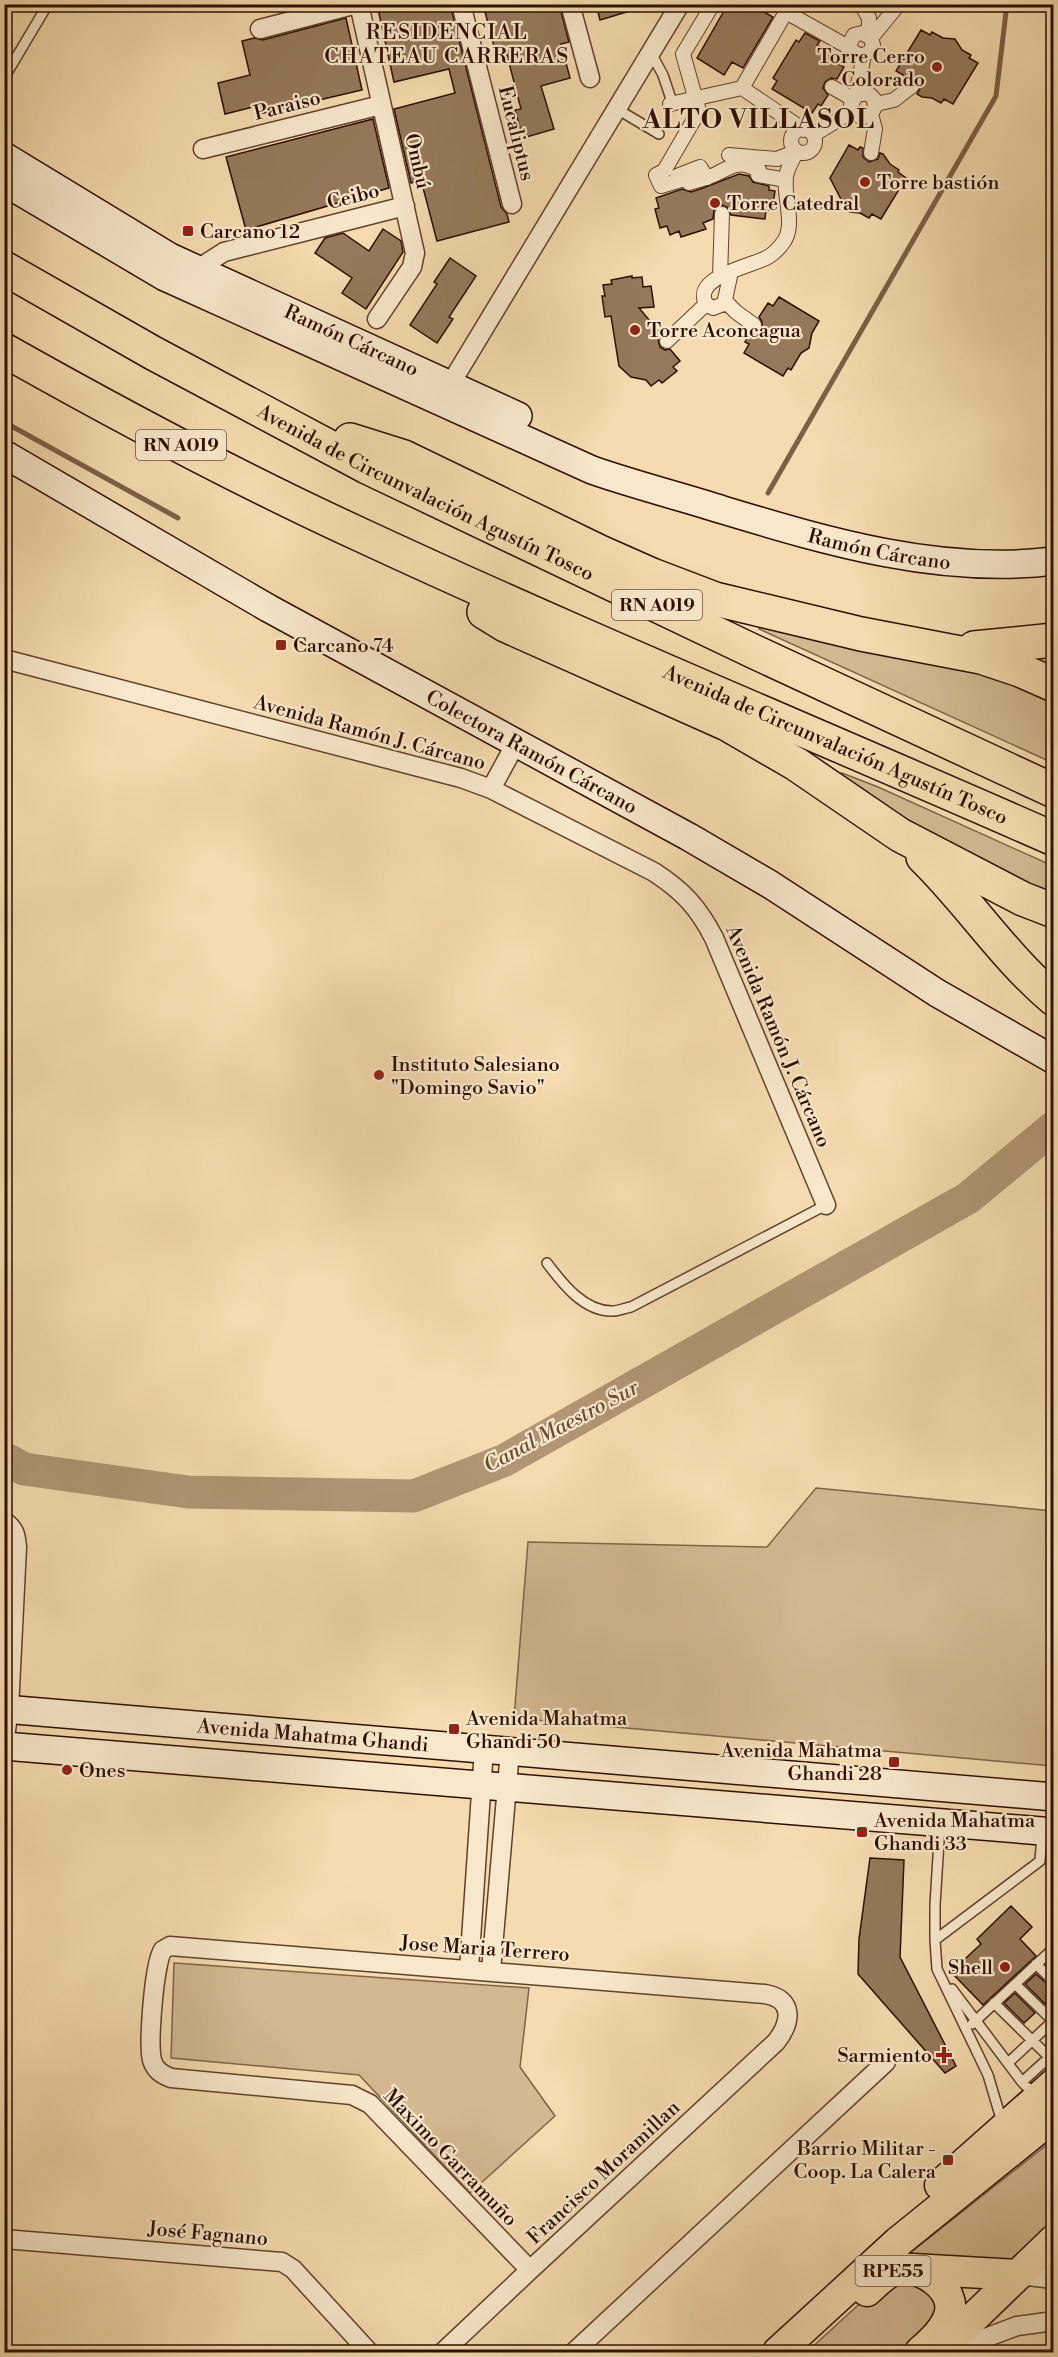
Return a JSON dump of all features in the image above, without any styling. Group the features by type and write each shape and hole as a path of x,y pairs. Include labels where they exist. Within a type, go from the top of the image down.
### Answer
{"highway":[{"name":"Avenida de Circunvalación Agustín Tosco","path":"4,268 262,413 474,518 1053,791"},
{"name":"Avenida de Circunvalación Agustín Tosco","path":"4,350 193,452 360,535 1053,839"},
{"path":"262,413 404,457 600,552 705,596 745,608 994,661 1053,685"},
{"path":"360,535 506,625 727,724 806,770 900,835 1023,899 1053,911"},
{"path":"936,647 980,648 1053,640"},
{"path":"900,835 951,886 1010,957 1053,999"}],"main road":[{"name":"Ramón Cárcano","path":"4,156 170,257 192,279"},
{"name":"Ramón Cárcano","path":"4,182 165,277 192,279 445,393 592,470 770,524 916,559 1003,566 1053,561"},
{"name":"Colectora Ramón Cárcano","path":"4,454 268,608 622,799 771,885 937,993 1053,1060"},
{"name":"Avenida Mahatma Ghandi","path":"7,1709 1053,1797"},
{"name":"Avenida Mahatma Ghandi","path":"4,1745 1048,1832"},
{"path":"1010,2136 1046,2086"},
{"name":"RPE55","path":"782,2349 898,2242 914,2210 1010,2136"},
{"path":"938,2352 1053,2240"},
{"path":"912,2269 1018,2275"},
{"name":"RPE55","path":"782,2349 821,2331 892,2271 912,2269 923,2273 940,2285 950,2306 950,2313 943,2328 920,2352"}],"street":[{"path":"260,29 358,4"},
{"name":"Ombú","path":"358,4 415,253 412,267 377,319"},
{"name":"Eucaliptus","path":"461,4 512,204"},
{"path":"570,4 590,78"},
{"path":"445,393 680,4"},
{"path":"713,4 683,54 699,111 664,171 672,177 700,167 707,177 734,164 759,170 758,175 786,180"},
{"path":"742,88 785,8 850,48 857,55 864,55 872,49 869,18 861,4"},
{"path":"870,37 892,7"},
{"path":"850,48 851,38 856,34 862,33 870,37"},
{"path":"864,55 854,102 856,115 863,117 873,109 894,100 912,86"},
{"path":"832,87 854,102"},
{"path":"670,102 742,88 809,132 815,142 812,149 803,153 797,151 777,159 729,155"},
{"path":"809,132 868,93 874,99 875,129 871,153"},
{"name":"Paraiso","path":"203,149 381,105"},
{"path":"722,214 725,275 725,301 722,306 710,308 703,297 705,289 712,281 725,275 768,257 784,243 789,227 786,180 797,151"},
{"name":"Ceibo","path":"192,279 224,252 405,206"},
{"path":"725,301 735,312 754,326"},
{"path":"667,341 706,304"},
{"name":"Avenida Ramón J. Cárcano","path":"4,659 450,775 491,789 654,872 677,887 704,917 714,938 826,1205"},
{"path":"491,789 516,743"},
{"path":"4,1745 17,1547 15,1534 8,1524"},
{"path":"469,1969 497,1750"},
{"path":"492,1971 494,1785 497,1750"},
{"name":"Jose Maria Terrero","path":"155,2068 151,2050 155,1976 159,1956 170,1946 772,1995 780,2000 787,2009 789,2022"},
{"name":"Francisco Moramillan","path":"443,2352 776,2042 789,2022"},
{"path":"574,2352 886,2062"},
{"name":"Maximo Garramuño","path":"155,2068 171,2078 352,2095 361,2098 370,2104 530,2270"},
{"name":"José Fagnano","path":"4,2239 282,2262 293,2269 369,2352"},
{"path":"1018,2275 1053,2279"},
{"path":"948,2352 1017,2326 1053,2321"}],"lane":[{"path":"4,78 48,4"},
{"path":"651,53 663,75 670,102"},
{"path":"617,110 659,134"},
{"path":"546,1263 569,1291 594,1308 612,1311 631,1307 826,1205"},
{"path":"940,1823 935,1905 937,1969 988,2075 1010,2136"},
{"path":"935,1940 1040,1861 1048,1832"},
{"path":"967,2028 1053,1948"},
{"path":"1036,1964 1053,1982"},
{"path":"937,1969 1008,2063 1046,2086"},
{"path":"1008,2063 1053,2021 1015,1984"},
{"path":"994,2003 1032,2040 1046,2086"}],"shaded area":[{"path":"761,626 967,664 1053,694 1053,763 759,629"},
{"path":"842,773 1053,866 1053,897 942,840 838,774"},
{"path":"816,1488 1053,1511 1053,1766 514,1718 528,1542 767,1547"},
{"path":"174,1963 529,1988 520,2067 555,2116 470,2193 359,2075 171,2058"},
{"path":"1053,2140 1053,2221 1016,2261 905,2257"},
{"path":"922,2282 940,2308 913,2352 807,2352 880,2285"}],"building":[{"path":"396,4 450,4 501,207 507,214 509,222 437,241 421,180 411,183 394,109 455,93 449,69 394,82 378,9"},
{"path":"483,4 559,4 569,42 561,44 570,78 541,86 554,129 523,138 515,110 521,109 507,55 497,58"},
{"path":"596,4 640,4 640,8 600,20"},
{"path":"728,4 768,4 764,12 773,17 743,68 732,62 724,75 697,58"},
{"path":"346,18 362,90 259,114 257,106 225,114 218,83 250,75 242,41 254,38 263,40"},
{"name":"Torre Cerro Colorado","path":"921,30 930,35 932,32 943,38 955,39 962,50 971,55 969,58 978,63 953,104 944,99 941,103 932,98 922,97 917,94 920,89 919,80 911,77 904,81 902,80 905,76 896,71"},
{"path":"805,33 820,41 817,45 838,57 835,62 844,67 837,79 831,78 825,82 823,88 828,95 821,106 818,104 812,113 772,89 777,81 773,78 796,40 799,42"},
{"path":"373,119 389,188 246,230 226,157"},
{"name":"Torre bastión","path":"849,145 858,150 860,147 863,148 863,157 869,162 878,159 880,153 883,154 890,164 906,178 881,219 872,214 869,218 846,209 830,178"},
{"name":"Torre Catedral","path":"739,174 749,176 753,182 769,186 769,190 775,191 772,210 766,210 765,219 731,215 727,207 722,205 714,210 713,219 703,223 706,229 681,237 679,231 670,235 667,226 660,228 655,209 659,208 656,198 682,189 691,192"},
{"path":"383,229 401,241 403,252 366,309 342,293 352,278 315,253 325,238 343,233 369,251"},
{"path":"450,258 476,276 449,317 453,319 437,343 410,325 437,284 434,282"},
{"name":"Torre Aconcagua","path":"632,276 632,278 642,277 643,287 651,286 654,307 639,308 661,334 658,339 660,347 665,350 670,349 680,361 673,367 677,371 662,383 659,380 651,386 646,380 631,377 619,366 611,316 605,317 603,285 612,284 611,280"},
{"path":"779,297 819,321 812,333 809,348 801,353 791,370 788,368 783,376 744,353 749,344 745,342 750,333 762,330 759,317 768,303 773,306"},
{"path":"870,1858 904,1860 900,1957 956,2066 945,2073 858,1974 859,1939"},
{"path":"1011,1906 1032,1927 1020,1939 1036,1956 983,2005 951,1972 981,1944 977,1939"},
{"path":"1036,1974 1053,1989 1053,1996 1045,2004 1025,1984"},
{"path":"1015,1993 1035,2013 1024,2023 1004,2003"}],"waterway":[{"path":"768,493 996,96 1007,4"},
{"path":"4,422 178,518"},
{"name":"Canal Maestro Sur","path":"4,1458 24,1469 188,1492 414,1496 505,1460 968,1198 1054,1127"}],"place":[{"name":"Torre Cerro Colorado","path":"937,67"},
{"name":"Torre bastión","path":"865,182"},
{"name":"Torre Catedral","path":"715,203"},
{"name":"Carcano 12","path":"188,231"},
{"name":"Torre Aconcagua","path":"635,330"},
{"name":"Carcano 74","path":"281,645"},
{"name":"Instituto Salesiano \"Domingo Savio\"","path":"379,1075"},
{"name":"Avenida Mahatma Ghandi 50","path":"454,1729"},
{"name":"Avenida Mahatma Ghandi 28","path":"894,1762"},
{"name":"Ones","path":"67,1770"},
{"name":"Avenida Mahatma Ghandi 33","path":"862,1832"},
{"name":"Shell","path":"1005,1967"},
{"name":"Sarmiento","path":"944,2055"},
{"name":"Barrio Militar - Coop. La Calera","path":"948,2160"}],"district":[{"name":"RESIDENCIAL CHATEAU CARRERAS","path":"447,44"},
{"name":"ALTO VILLASOL","path":"759,119"}]}
